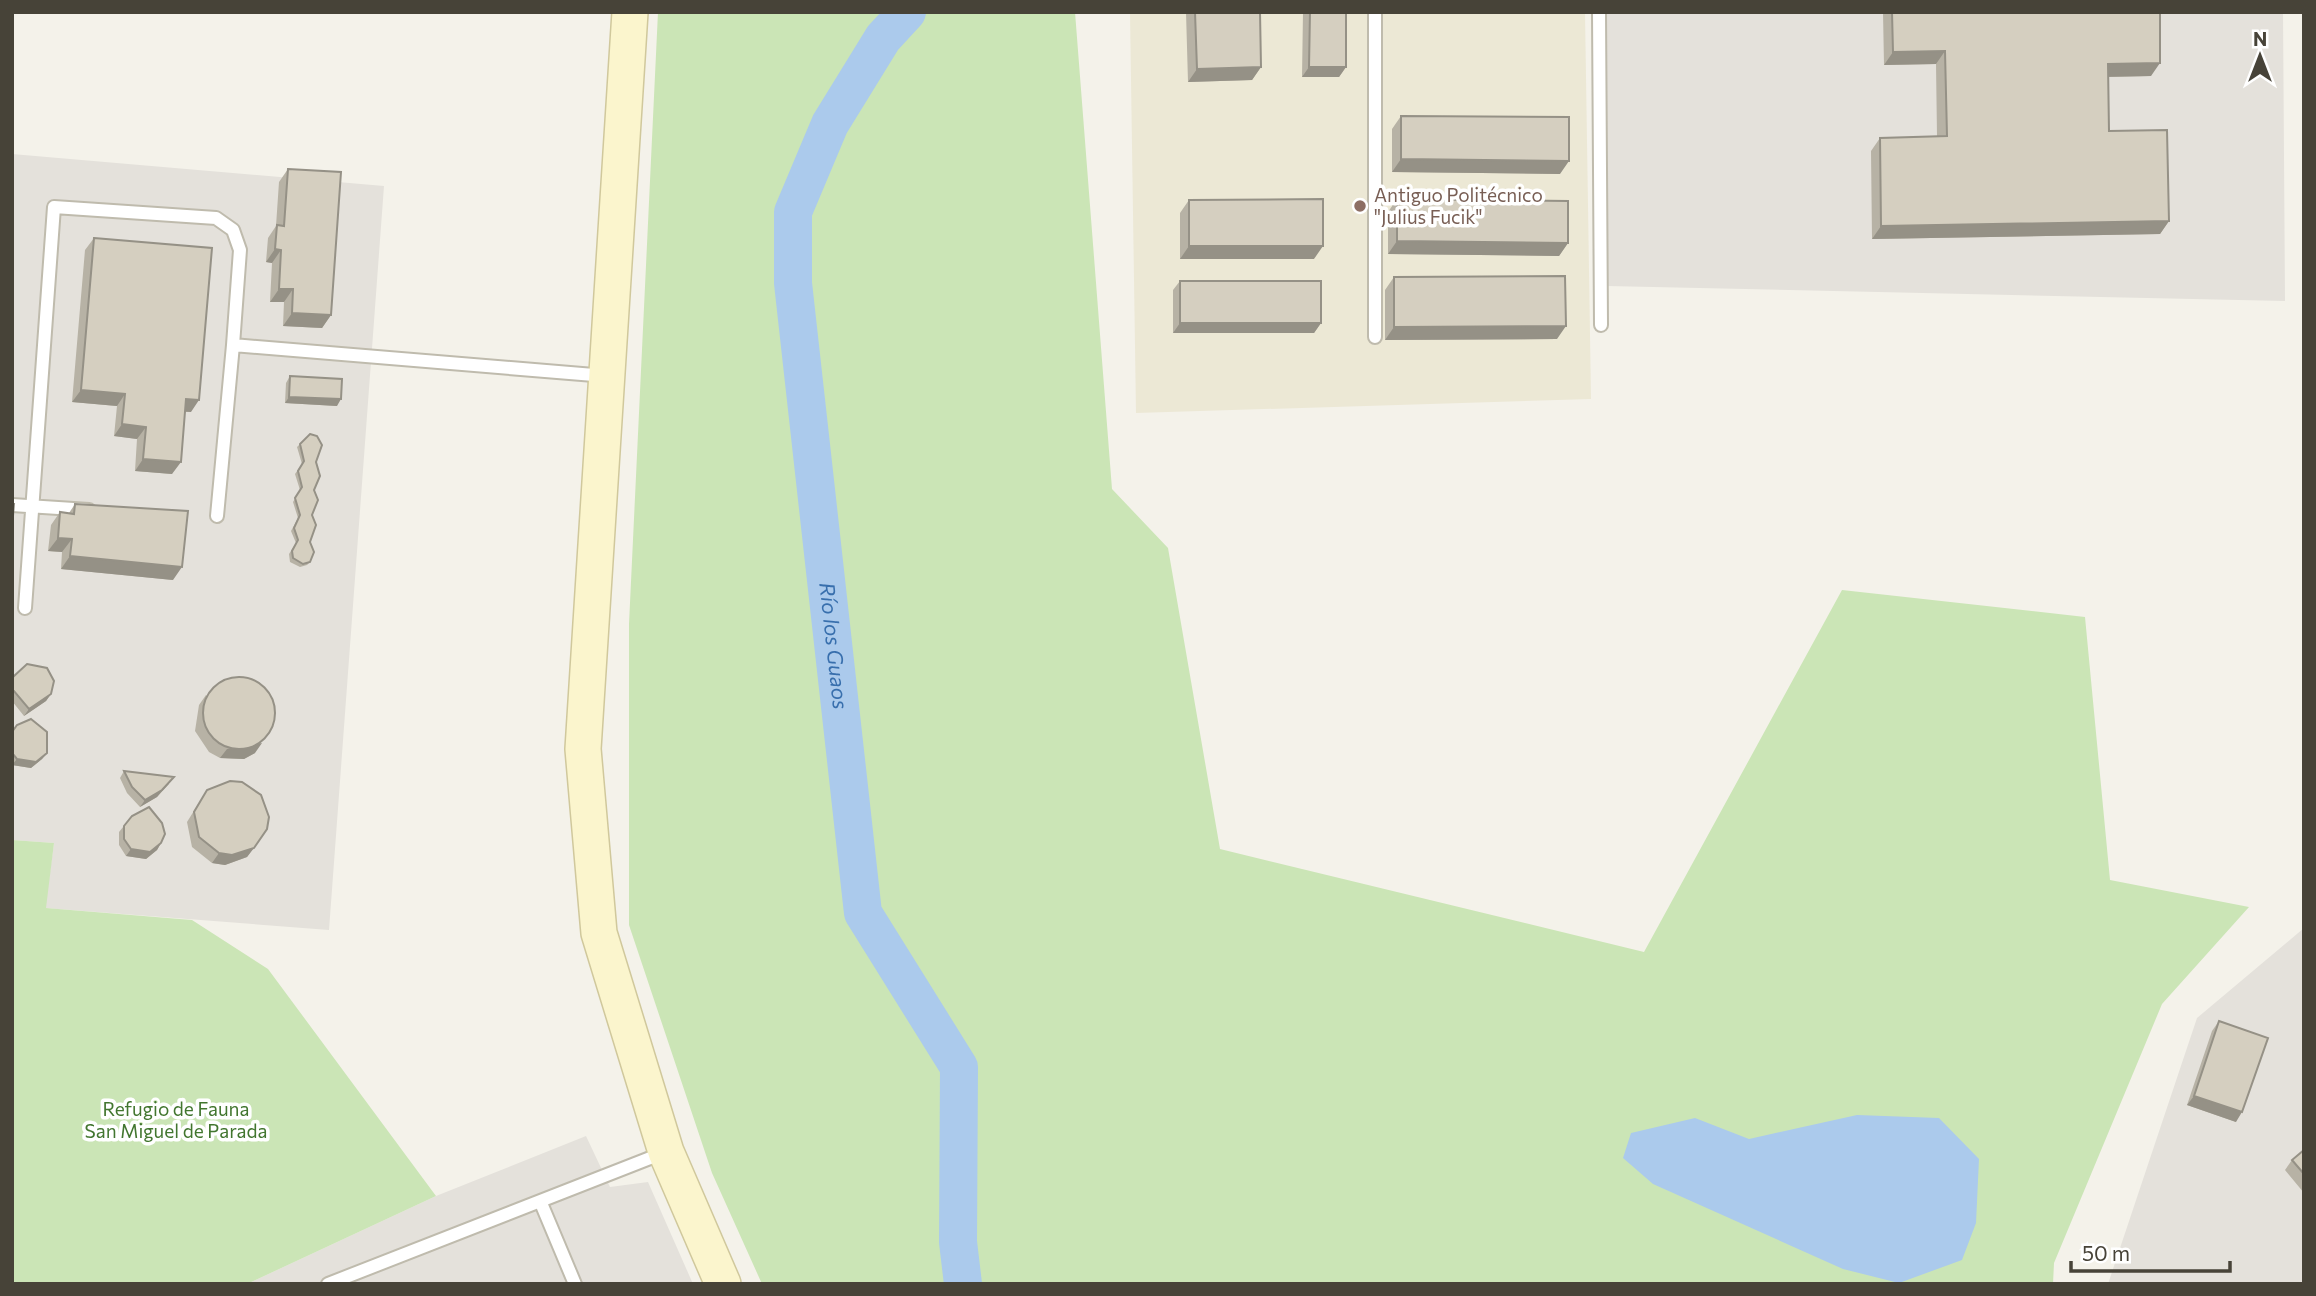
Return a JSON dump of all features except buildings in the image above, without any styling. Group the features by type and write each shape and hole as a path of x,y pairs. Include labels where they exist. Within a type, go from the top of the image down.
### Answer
{"street":[{"path":"630,12 583,748 599,933 666,1152 723,1284"}],"lane":[{"path":"1375,12 1375,337"},
{"path":"1599,12 1601,325"},
{"path":"25,608 54,207 216,218 233,230 240,250 217,516"},
{"path":"233,345 607,376"},
{"path":"12,505 103,511"},
{"path":"328,1284 666,1152"},
{"path":"541,1203 575,1284"}],"shaded area":[{"name":"Antiguo Politécnico \"Julius Fucik\"","path":"1130,12 1585,12 1591,399 1136,413"},
{"path":"1606,12 2283,12 2285,301 1607,286"},
{"path":"12,154 384,186 329,930 45,908 54,843 12,840"},
{"path":"2304,928 2304,1284 2108,1284 2197,1018"},
{"path":"586,1136 610,1187 648,1182 693,1284 247,1284 436,1196"}],"green space":[{"path":"658,12 1075,12 1112,489 1168,548 1220,849 1644,952 1842,590 2085,617 2110,880 2249,907 2162,1004 2054,1263 2053,1284 762,1284 712,1173 629,925 629,624"},
{"name":"Refugio de Fauna San Miguel de Parada","path":"12,840 54,843 46,908 192,920 268,969 436,1196 247,1284 12,1284"}],"water":[{"path":"1857,1115 1939,1118 1979,1159 1976,1223 1962,1260 1899,1283 1843,1269 1653,1184 1623,1158 1631,1133 1695,1118 1749,1139"}],"waterway":[{"name":"Río los Guaos","path":"907,12 883,38 830,124 793,212 793,283 863,913 959,1067 958,1242 963,1284"}],"place":[{"name":"Antiguo Politécnico \"Julius Fucik\"","path":"1360,206"}]}
